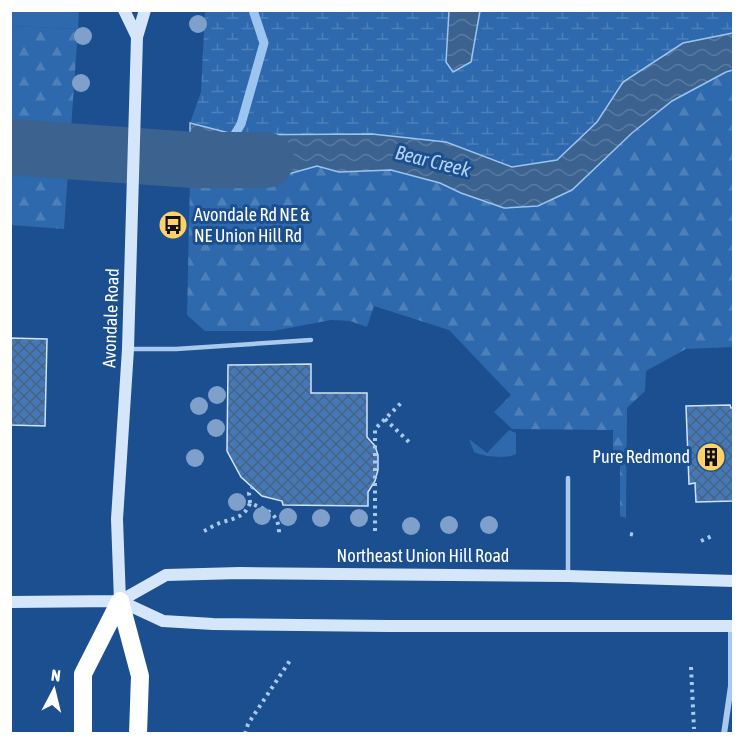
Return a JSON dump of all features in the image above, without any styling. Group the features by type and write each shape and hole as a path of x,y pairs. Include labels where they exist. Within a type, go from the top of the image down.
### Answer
{"highway":[{"path":"83,734 83,674 120,601"},
{"path":"120,601 140,676 138,734"}],"main road":[{"name":"Avondale Road","path":"124,10 137,37"},
{"name":"Avondale Road","path":"120,601 117,519 128,349 137,37 145,10"},
{"name":"Northeast Union Hill Road","path":"120,601 166,575 240,573 568,576 734,581"},
{"name":"Northeast Union Hill Road","path":"10,602 120,601 164,621 201,623 389,626 732,626"}],"street":[{"path":"724,734 731,686 732,626"}],"lane":[{"path":"128,349 176,349 311,340"},
{"path":"568,478 568,576"}],"path":[{"path":"375,531 375,429 401,403"},
{"path":"385,419 409,442"},
{"path":"204,531 240,517 248,511 249,493 252,488"},
{"path":"250,503 276,516 279,532"},
{"path":"701,541 714,535"},
{"path":"245,734 248,724 291,659"},
{"path":"690,667 694,729"}],"green space":[{"path":"11,11 79,11 78,29 11,26"},
{"path":"205,11 733,11 733,33 683,43 623,82 597,122 557,160 512,167 446,142 372,134 237,135 190,123 201,92"},
{"path":"11,26 78,29 64,229 11,225"},
{"path":"733,70 733,347 686,349 646,371 645,391 627,408 626,518 620,516 620,455 613,454 613,430 512,429 494,412 511,395 449,330 374,306 367,327 350,321 331,320 273,331 205,331 187,315 190,180 226,177 249,185 317,166 339,172 391,170 440,182 461,193 504,208 632,133 672,101"},
{"path":"509,430 516,433 516,454 495,457 474,452 469,439 487,453"}],"water":[{"path":"449,11 480,11 471,62 453,72 446,62"},
{"path":"733,33 733,70 672,101 632,133 572,190 538,206 504,208 440,183 391,170 339,172 317,166 249,185 226,177 190,180 190,123 237,135 372,134 446,142 512,167 557,160 597,122 623,82 683,43"}],"building":[{"path":"10,338 47,339 45,426 10,425"},
{"path":"311,364 311,393 367,393 367,437 375,446 378,455 378,470 375,481 368,492 368,506 283,505 282,501 262,496 241,477 227,451 228,365"},
{"name":"Pure Redmond","path":"730,405 734,408 734,501 696,502 695,483 689,484 686,406"}],"waterway":[{"path":"229,144 241,124 264,43 253,10"},
{"name":"Bear Creek","path":"10,147 193,160 266,160"}],"place":[{"name":"Avondale Rd NE & NE Union Hill Rd","path":"173,225"},
{"name":"Pure Redmond","path":"711,457"}]}
